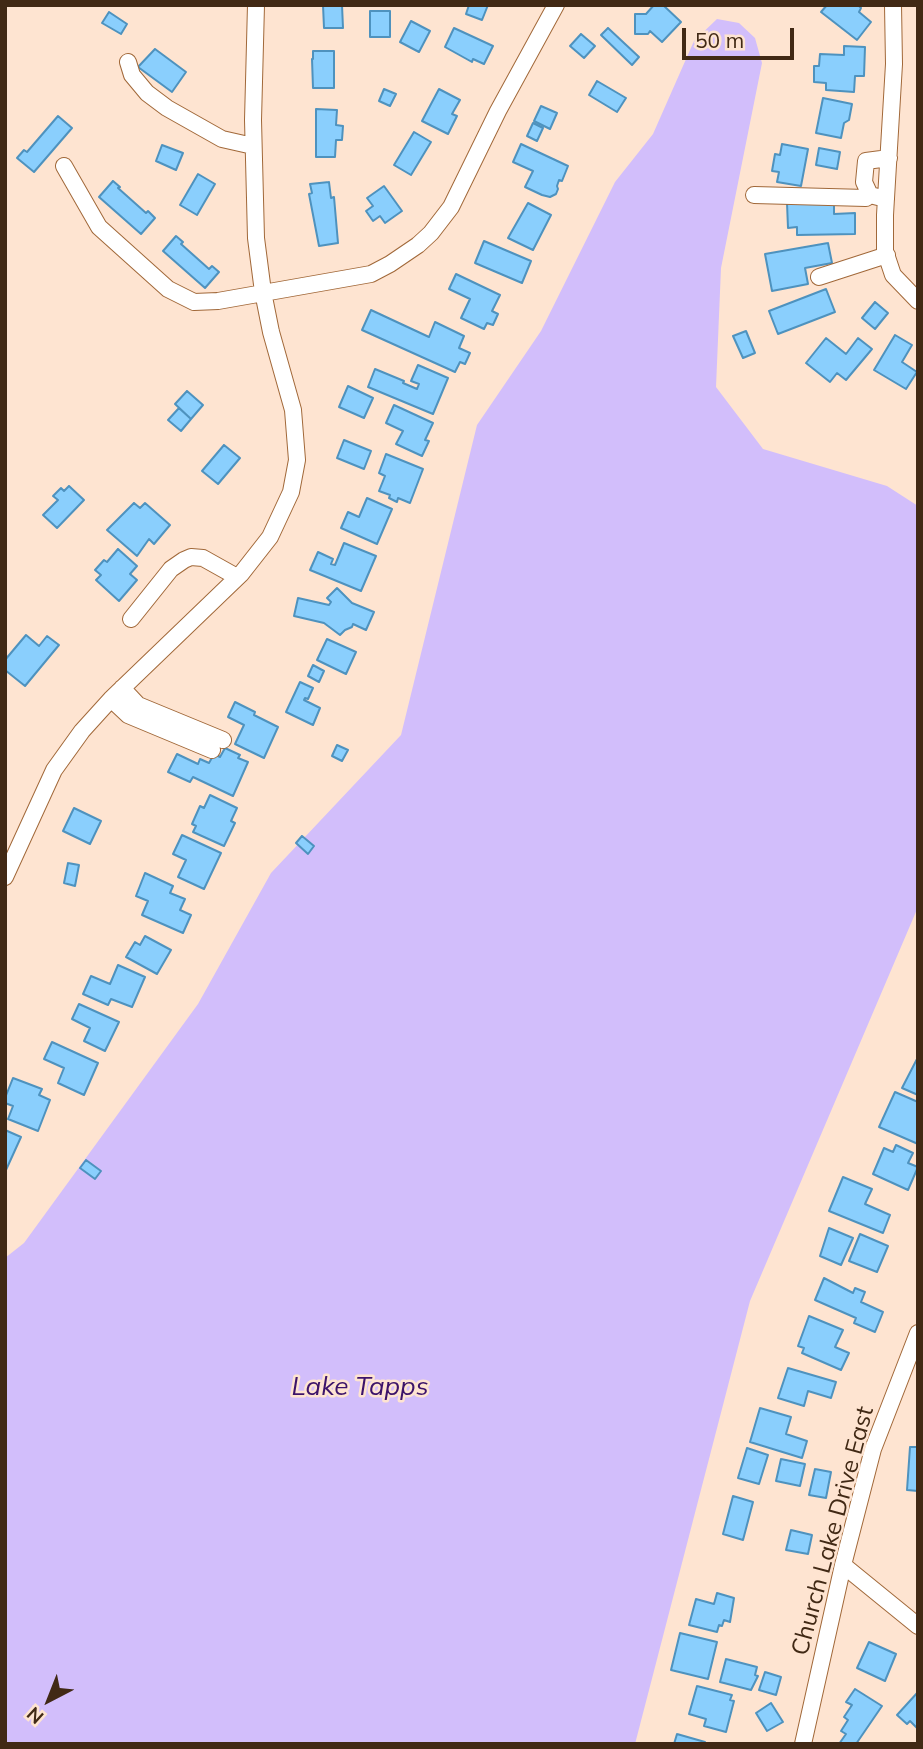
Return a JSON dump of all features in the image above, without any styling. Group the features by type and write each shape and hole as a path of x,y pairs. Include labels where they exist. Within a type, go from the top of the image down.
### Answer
{"street":[{"path":"5,877 54,770 82,731 116,693 237,577 270,537 290,492 297,460 293,411 263,292 256,238 253,146 256,5"},
{"path":"64,166 99,226 168,289 194,302 218,301 301,288 371,274 407,254 431,233 451,207 498,111 556,5"},
{"path":"893,5 894,64 889,158 878,197 887,255 893,275 918,300"},
{"path":"128,62 132,75 147,93 167,108 222,139 253,146"},
{"path":"878,197 863,182 866,161 889,158"},
{"path":"754,195 878,197"},
{"path":"820,277 887,255"},
{"path":"131,619 171,569 184,559 202,558 237,577"},
{"path":"116,693 128,715 218,745"},
{"name":"Church Lake Drive East","path":"803,1744 843,1565 873,1448 918,1333"},
{"path":"843,1565 918,1626"}],"water":[{"name":"Lake Tapps","path":"717,19 739,23 755,38 762,63 721,268 716,387 763,449 887,486 918,506 918,907 750,1301 635,1744 5,1744 5,1258 24,1243 198,1004 271,873 401,735 477,425 541,331 615,182 653,134 694,41"}],"building":[{"path":"323,5 342,5 343,28 324,28"},
{"path":"469,5 488,5 482,20 466,14"},
{"path":"654,5 663,5 681,22 662,42 650,31 648,34 635,34 635,14 646,14"},
{"path":"827,5 858,5 861,8 859,12 871,22 857,40 821,12"},
{"path":"370,11 390,11 390,37 370,37"},
{"path":"109,12 127,24 121,34 102,23"},
{"path":"411,21 430,31 419,52 400,42"},
{"path":"454,28 493,46 484,64 473,59 472,62 445,47"},
{"path":"608,28 639,57 632,65 601,35"},
{"path":"581,34 595,46 584,58 570,46"},
{"path":"844,46 865,47 864,76 855,76 854,92 826,90 826,83 814,82 814,66 819,66 820,54 844,55"},
{"path":"155,49 186,72 172,92 138,67"},
{"path":"313,51 334,51 334,88 313,88"},
{"path":"597,81 626,98 617,112 589,95"},
{"path":"384,89 396,94 390,106 379,101"},
{"path":"439,89 460,100 452,114 457,116 448,134 422,121"},
{"path":"823,98 852,104 841,138 816,133"},
{"path":"541,106 557,113 550,129 534,121"},
{"path":"316,109 337,110 336,125 343,126 342,140 336,140 335,157 316,157"},
{"path":"58,116 72,128 34,172 17,158 24,150 27,152"},
{"path":"533,123 543,128 537,141 527,136"},
{"path":"414,132 431,142 411,175 394,165"},
{"path":"521,144 568,166 562,181 559,180 556,194 550,197 525,187 533,171 513,162"},
{"path":"782,144 808,149 801,186 777,182 779,172 772,171 775,154 780,155"},
{"path":"162,145 183,153 176,170 156,161"},
{"path":"819,148 840,152 837,169 816,165"},
{"path":"198,174 215,184 197,215 180,205"},
{"path":"113,181 146,213 148,211 155,218 141,234 99,197"},
{"path":"329,182 331,198 334,197 338,243 319,246 309,194 312,193 310,184"},
{"path":"384,186 402,211 385,223 380,216 373,221 366,211 373,206 367,198"},
{"path":"834,201 834,214 855,213 855,234 797,235 797,227 788,228 787,203"},
{"path":"528,203 551,215 533,250 508,238"},
{"path":"176,236 183,242 181,244 209,269 212,266 219,272 205,288 163,251"},
{"path":"484,241 531,261 522,283 475,263"},
{"path":"828,243 832,263 805,268 808,284 772,291 765,254"},
{"path":"456,274 500,295 492,311 498,314 493,325 487,323 484,329 461,318 470,299 449,289"},
{"path":"826,289 835,312 778,334 769,311"},
{"path":"875,302 888,313 875,329 862,318"},
{"path":"371,310 429,337 435,322 464,336 459,348 470,353 465,364 460,362 455,372 362,330"},
{"path":"746,331 755,353 743,358 733,336"},
{"path":"895,335 912,345 902,362 917,372 906,389 874,370"},
{"path":"826,338 846,354 858,338 872,349 846,380 837,373 830,382 806,363"},
{"path":"418,365 448,378 433,414 368,387 375,369 417,389 419,384 411,381"},
{"path":"348,386 373,398 364,418 339,407"},
{"path":"187,391 203,405 191,419 175,404"},
{"path":"394,405 433,423 425,440 429,441 422,456 396,444 403,431 386,423"},
{"path":"179,408 191,419 181,431 168,420"},
{"path":"344,440 371,451 364,469 337,458"},
{"path":"224,445 240,458 218,484 202,471"},
{"path":"386,454 423,469 410,503 398,498 397,502 389,498 390,495 379,491 385,476 379,473"},
{"path":"69,486 84,500 57,528 43,515 58,500 53,496 61,488 64,491"},
{"path":"367,498 392,509 377,544 341,528 348,512 359,517"},
{"path":"134,503 140,508 145,503 170,525 154,544 149,539 137,556 107,530"},
{"path":"344,543 376,556 361,591 310,570 318,552 333,559 331,564 335,565"},
{"path":"118,549 137,566 130,574 137,580 119,601 96,580 101,575 95,570 104,560 107,562"},
{"path":"337,588 352,603 374,612 366,630 353,624 340,635 324,623 294,616 298,598 329,605 331,602 327,598"},
{"path":"26,635 39,646 47,636 59,645 25,686 5,670 5,660"},
{"path":"327,639 356,652 346,674 317,660"},
{"path":"313,665 324,671 319,682 308,676"},
{"path":"300,682 313,688 308,699 304,700 320,708 313,725 286,712"},
{"path":"235,702 278,727 264,758 235,744 244,725 228,717"},
{"path":"337,745 348,750 342,761 332,756"},
{"path":"225,748 248,762 233,796 193,777 190,782 168,772 177,754 198,764 200,759 209,763 214,754 220,757"},
{"path":"210,795 237,808 231,821 235,823 224,846 193,832 196,826 192,824 200,806 204,808"},
{"path":"74,808 101,821 90,844 63,831"},
{"path":"182,835 221,853 204,889 178,877 186,860 173,854"},
{"path":"302,836 314,846 308,854 296,843"},
{"path":"68,863 79,865 75,886 64,883"},
{"path":"145,873 173,886 170,893 185,899 180,910 191,915 183,933 142,915 148,901 136,896"},
{"path":"145,936 171,950 157,974 126,957 135,942 140,945"},
{"path":"118,965 145,977 132,1007 111,999 108,1005 83,994 91,976 110,984"},
{"path":"79,1004 119,1022 105,1051 84,1041 90,1028 72,1019"},
{"path":"52,1042 98,1063 84,1095 58,1083 64,1068 44,1059"},
{"path":"918,1057 918,1095 902,1088"},
{"path":"13,1078 42,1089 39,1095 50,1100 38,1131 8,1119 13,1106 5,1103 5,1098"},
{"path":"895,1092 918,1102 918,1144 879,1127"},
{"path":"5,1130 21,1137 6,1170 5,1170"},
{"path":"896,1145 913,1153 908,1163 918,1167 908,1190 873,1174 884,1148 893,1152"},
{"path":"86,1160 101,1171 95,1179 80,1168"},
{"path":"843,1177 872,1189 865,1204 890,1215 883,1233 829,1211"},
{"path":"829,1228 853,1238 841,1265 820,1256"},
{"path":"860,1234 888,1246 877,1272 849,1261"},
{"path":"824,1278 853,1293 855,1288 865,1292 861,1302 883,1312 875,1332 854,1323 856,1318 815,1300"},
{"path":"809,1316 843,1330 835,1347 849,1353 841,1370 802,1353 804,1348 798,1346"},
{"path":"788,1368 836,1382 831,1398 808,1391 804,1406 778,1398"},
{"path":"760,1408 791,1417 786,1434 807,1441 802,1458 750,1442"},
{"path":"910,1447 918,1447 918,1491 907,1490"},
{"path":"747,1448 768,1455 759,1484 738,1478"},
{"path":"781,1459 805,1464 800,1486 776,1481"},
{"path":"815,1469 831,1472 826,1498 809,1495"},
{"path":"733,1496 753,1502 743,1540 723,1534"},
{"path":"791,1530 812,1535 808,1554 786,1550"},
{"path":"717,1593 734,1598 730,1622 724,1620 717,1632 689,1625 696,1599 714,1604"},
{"path":"680,1633 717,1642 708,1679 671,1670"},
{"path":"869,1642 896,1654 885,1681 857,1668"},
{"path":"726,1659 757,1667 755,1675 758,1676 751,1690 720,1682"},
{"path":"765,1672 781,1677 776,1695 759,1690"},
{"path":"697,1686 732,1695 730,1700 734,1701 726,1732 704,1726 706,1719 689,1714"},
{"path":"855,1689 882,1706 856,1744 839,1744 846,1734 841,1731 848,1720 844,1717 852,1705 846,1702"},
{"path":"918,1692 918,1727 917,1728 897,1715"},
{"path":"771,1703 783,1722 767,1731 756,1713"},
{"path":"677,1734 705,1742 674,1744"}]}
